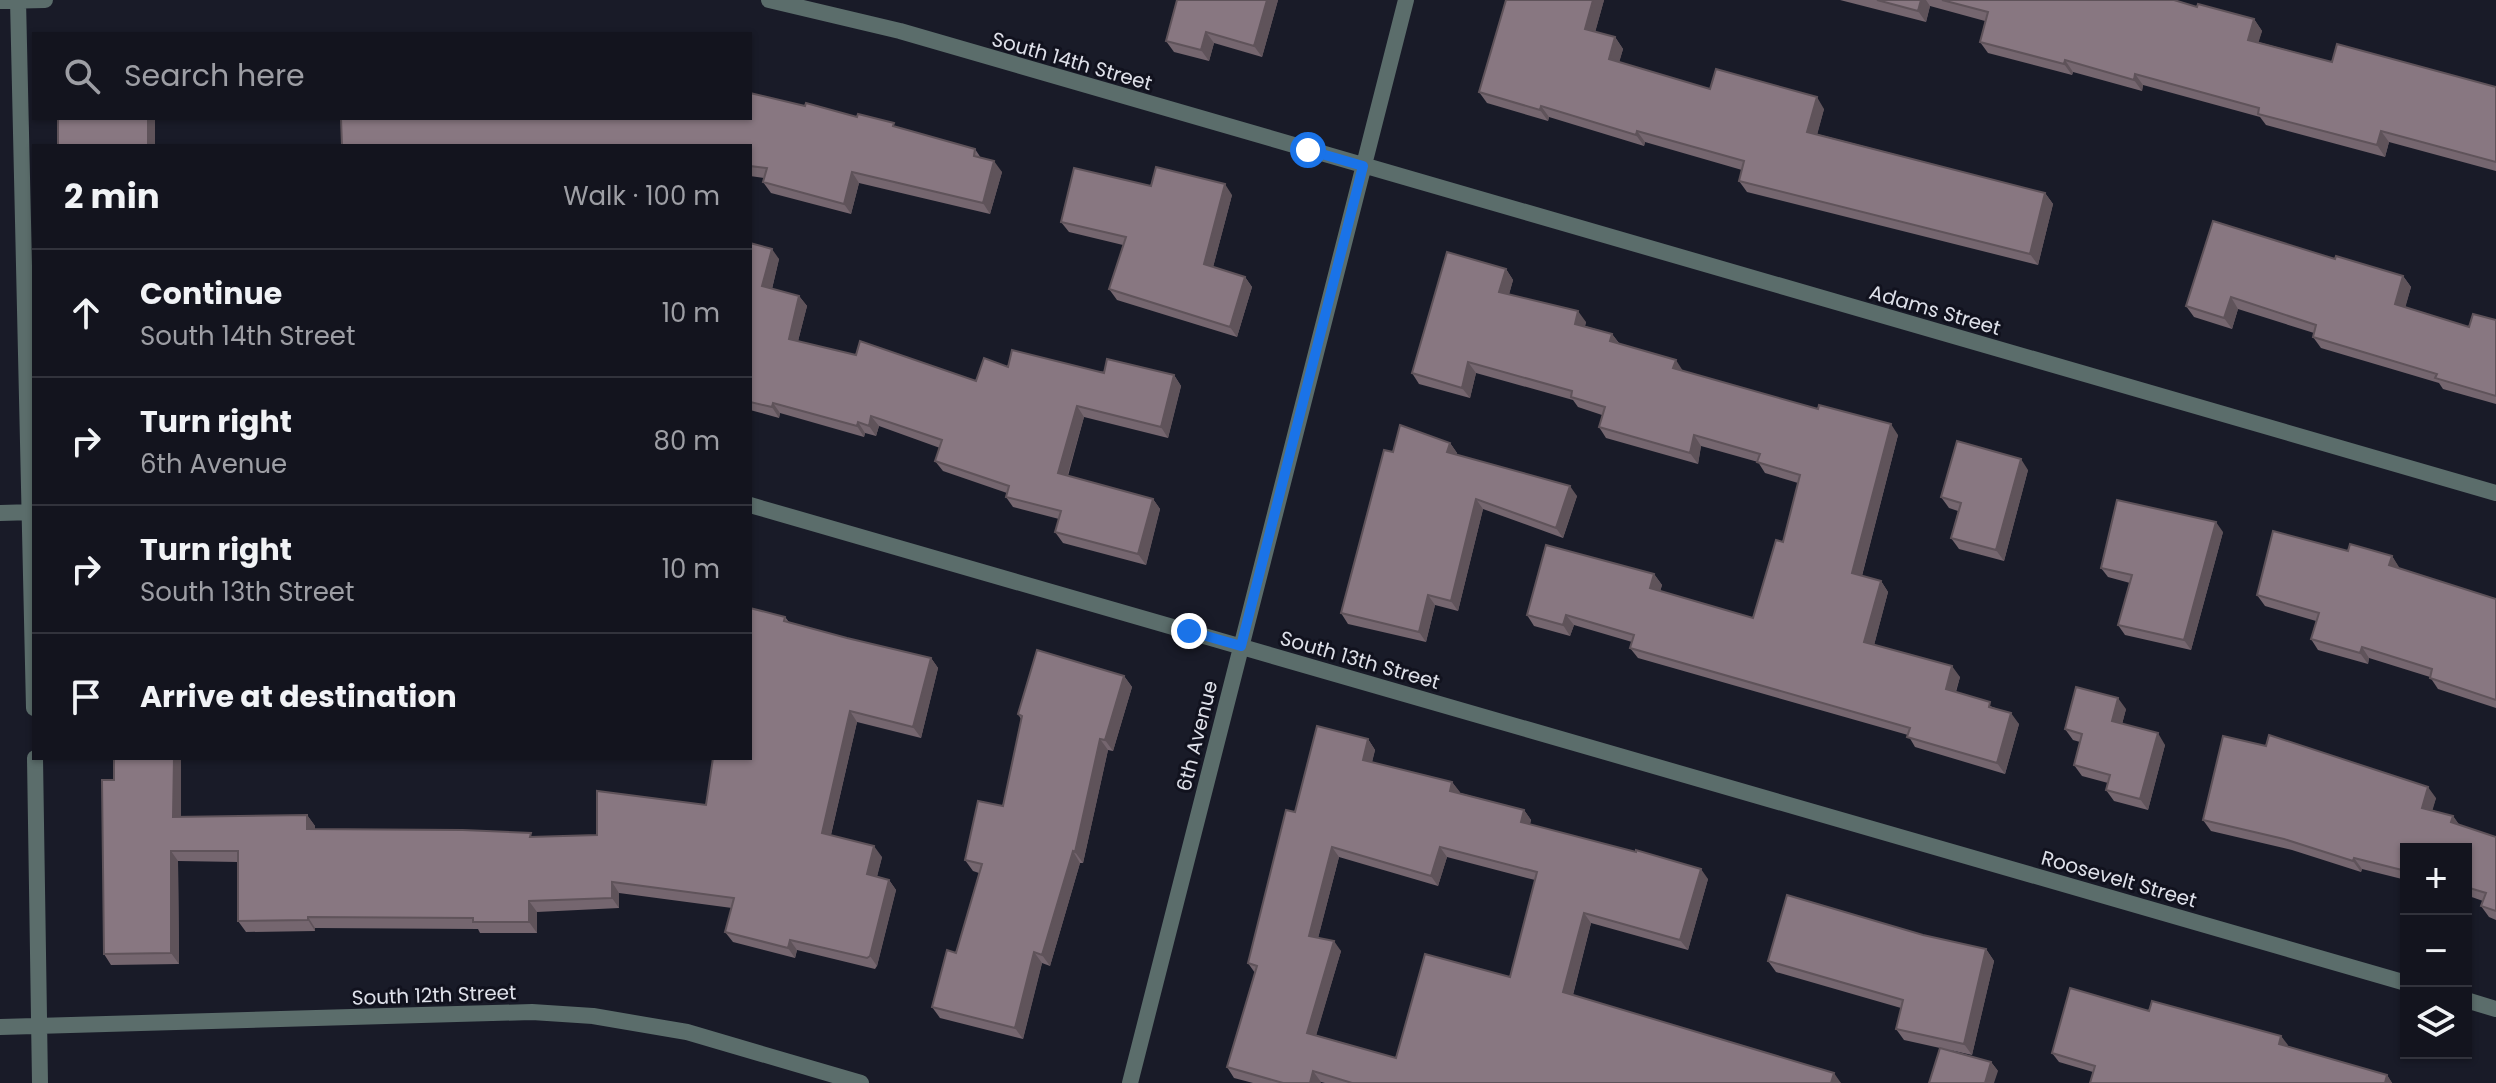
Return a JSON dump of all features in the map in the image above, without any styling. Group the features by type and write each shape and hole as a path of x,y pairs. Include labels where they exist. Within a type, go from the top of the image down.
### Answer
{"street":[{"path":"18,0 32,478"},
{"path":"0,1 45,0"},
{"name":"South 14th Street","path":"769,0 900,31 1363,166"},
{"name":"6th Avenue","path":"1130,1083 1406,0"},
{"name":"Adams Street","path":"1363,166 2496,493"},
{"name":"South 13th Street","path":"752,506 1821,814"},
{"path":"0,513 32,512"},
{"path":"35,760 40,1083"},
{"name":"Roosevelt Street","path":"1821,814 2400,981"},
{"path":"2472,1002 2496,1009"},
{"name":"South 12th Street","path":"0,1027 532,1012 593,1016 687,1032 861,1083"}],"building":[{"path":"1177,0 1267,0 1254,46 1206,32 1201,50 1166,41"},
{"path":"1506,0 1593,0 1585,29 1615,37 1609,59 1710,89 1716,69 1817,97 1807,132 2045,193 2030,254 1739,181 1744,161 1479,92"},
{"path":"1877,0 1921,0 1918,11"},
{"path":"1942,0 2174,0 2254,19 2248,40 2332,62 2337,44 2496,87 2496,162 2381,131 2377,145 2258,114 2259,108 2135,74 2134,80 2065,60 2064,64 1980,42 1988,12"},
{"path":"752,93 894,123 893,126 975,149 974,156 994,161 983,203 852,172 844,204 763,182 767,168 752,166 752,144 342,144 341,120 752,120"},
{"path":"58,120 148,120 148,144 58,144"},
{"path":"1156,167 1225,184 1204,264 1245,277 1230,327 1109,289 1126,237 1061,222 1074,168 1151,186"},
{"path":"2213,221 2335,259 2336,256 2403,276 2395,304 2469,327 2473,314 2496,320 2496,396 2435,378 2437,374 2313,337 2316,325 2231,297 2224,318 2186,306"},
{"path":"752,244 772,249 762,286 799,296 789,339 856,355 860,341 976,381 984,358 1008,367 1012,350 1104,373 1107,359 1174,375 1161,427 1077,406 1058,473 1153,499 1138,554 1055,532 1061,511 1006,497 1009,486 935,461 942,440 871,416 869,426 858,422 857,426 773,403 772,407 752,402"},
{"path":"1447,252 1506,269 1499,292 1578,311 1575,324 1612,334 1610,341 1676,360 1673,368 1818,409 1819,405 1891,424 1852,573 1881,581 1864,642 1952,666 1946,689 1990,702 1989,707 2011,713 1997,763 1907,737 1910,728 1630,648 1634,635 1566,615 1563,625 1527,615 1546,545 1654,574 1650,588 1753,618 1776,540 1783,542 1800,475 1757,462 1760,454 1694,435 1690,453 1599,427 1605,407 1571,397 1572,391 1468,362 1462,388 1412,373"},
{"path":"1400,425 1450,443 1447,452 1570,486 1556,528 1476,499 1451,601 1428,595 1419,632 1341,613 1384,450 1393,452"},
{"path":"1957,441 2021,459 1996,550 1951,538 1961,503 1941,497"},
{"path":"2117,500 2216,522 2184,640 2118,625 2132,575 2101,568"},
{"path":"2273,531 2348,551 2350,544 2392,556 2389,565 2496,599 2496,700 2430,678 2432,669 2362,647 2360,653 2311,639 2319,613 2257,595"},
{"path":"752,609 785,617 784,621 931,658 913,727 850,711 822,833 874,846 867,874 889,880 867,958 790,940 788,948 725,932 734,898 612,882 612,898 529,901 529,922 473,922 473,918 308,917 308,920 238,921 238,851 171,851 171,953 104,954 102,780 114,780 114,760 174,760 173,817 307,815 307,829 463,830 531,833 530,837 597,835 597,791 706,805 713,760 752,760"},
{"path":"1037,650 1124,676 1105,740 1100,739 1075,852 1042,955 1034,952 1015,1028 932,1007 947,950 956,953 982,864 965,860 978,801 1003,806 1022,716 1018,714"},
{"path":"2076,687 2118,698 2112,721 2158,733 2140,799 2106,790 2110,775 2074,765 2082,734 2065,729"},
{"path":"1317,726 1368,739 1363,760 1452,782 1450,791 1524,810 1521,822 1701,869 1680,940 1584,913 1563,992 1834,1073 1831,1083 1352,1083 1313,1071 1310,1083 1283,1083 1227,1067 1257,966 1248,963 1286,810 1295,812","holes":["1332,847 1431,876 1440,847 1537,872 1510,977 1425,954 1396,1058 1307,1033 1334,941 1309,936"]},
{"path":"2269,735 2428,787 2422,808 2453,816 2451,822 2496,837 2496,911 2481,906 2486,893 2472,889 2472,843 2400,843 2400,870 2354,858 2353,861 2284,839 2203,820 2223,736 2266,746"},
{"path":"1787,895 1923,935 1986,949 1964,1044 1896,1029 1903,1000 1768,961"},
{"path":"2070,988 2149,1011 2152,1001 2281,1036 2279,1044 2387,1075 2385,1083 2090,1083 2095,1066 2052,1053"},
{"path":"1940,1048 1991,1062 1985,1083 1929,1083"}],"route":[{"path":"1189,631 1241,646 1363,166 1308,150"}]}
